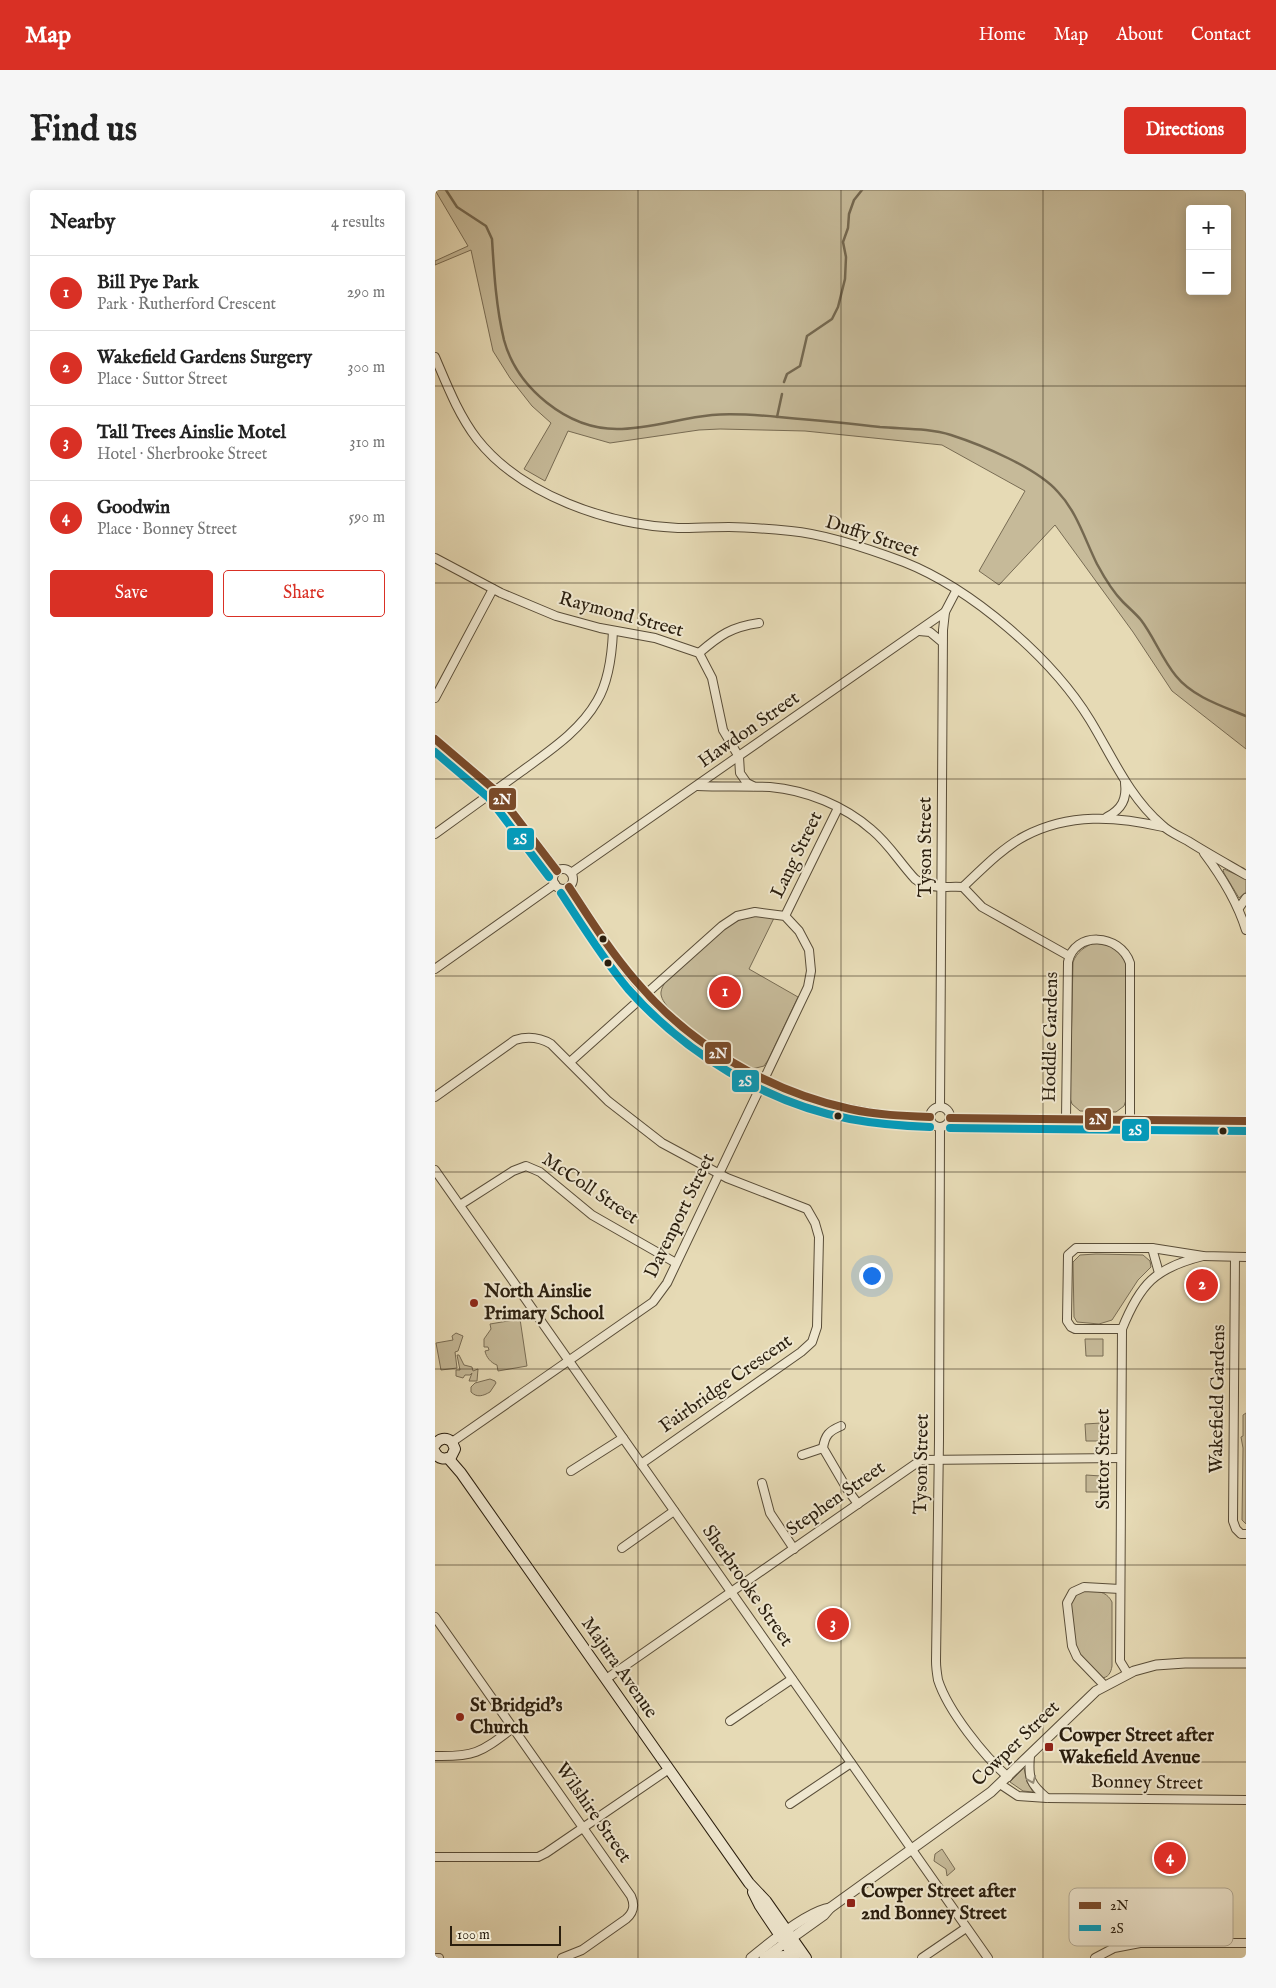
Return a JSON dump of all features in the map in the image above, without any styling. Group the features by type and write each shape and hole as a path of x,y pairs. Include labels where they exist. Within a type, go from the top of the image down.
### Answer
{"main road":[{"name":"Majura Avenue","path":"440,1447 461,1473 749,1883 766,1901 786,1937 795,1958"},
{"name":"Majura Avenue","path":"786,1937 806,1958"},
{"path":"764,1957 778,1956 791,1958"}],"street":[{"name":"Duffy Street","path":"435,357 454,401 478,441 503,465 531,485 563,501 595,514 645,525 678,528 732,527 794,531 853,545 905,563 956,591 1009,629 1054,674 1089,718 1125,782 1163,827 1246,875"},
{"name":"Raymond Street","path":"435,558 493,589 556,616 613,631 655,638 699,654 712,678 723,730 739,756 741,775 747,784 755,787"},
{"path":"435,698 493,589"},
{"name":"Tyson Street","path":"940,1107 943,886 943,642 945,612 956,591"},
{"name":"Hawdon Street","path":"571,874 945,612"},
{"path":"699,654 721,635 737,628 759,623"},
{"path":"435,834 556,746 584,720 598,700 606,681 613,631"},
{"path":"918,631 931,632 943,642"},
{"path":"435,739 495,792 557,871"},
{"path":"1106,818 1122,806 1125,798 1125,782"},
{"path":"697,786 771,788 799,793 838,808 871,828 920,883 931,886 963,887 1004,850 1024,836 1064,822 1085,818 1106,818 1137,821 1163,827"},
{"name":"Lang Street","path":"785,916 838,808"},
{"path":"1201,849 1225,880 1239,908 1246,930"},
{"path":"565,869 571,874 573,881 569,887 562,888 555,884 553,877 557,871 565,869"},
{"path":"435,969 555,884"},
{"path":"569,887 616,956 646,994 684,1028 709,1047 763,1082 825,1103 877,1114 930,1117"},
{"name":"Hoddle Gardens","path":"963,887 982,907 1069,956"},
{"path":"1239,908 1246,898"},
{"path":"570,1062 722,926 737,916 755,912 785,916"},
{"name":"Davenport Street","path":"440,1447 569,1361 653,1302 667,1283 805,993 811,972 809,950 799,931 785,916"},
{"name":"Hoddle Gardens","path":"1066,1118 1069,956 1086,942 1101,939 1116,945 1128,957 1131,972 1129,1120"},
{"name":"Fairbridge Crescent","path":"435,1097 515,1040 522,1038 543,1039 570,1062 608,1101 662,1143 719,1174 807,1209 815,1223 819,1237 817,1326 812,1342 801,1352 641,1464"},
{"path":"940,1107 947,1110 950,1118 947,1124 939,1127 932,1123 930,1117 934,1109 940,1107"},
{"path":"950,1118 1246,1120"},
{"name":"Tyson Street","path":"939,1127 939,1458 936,1661 938,1679 944,1694 962,1723 997,1767 1008,1777"},
{"name":"McColl Street","path":"460,1205 513,1171 526,1166 540,1172 592,1215 676,1264"},
{"name":"Sherbrooke Street","path":"435,1170 988,1958"},
{"path":"1122,1329 1075,1329 1067,1321 1068,1255 1076,1248 1152,1248 1203,1256 1246,1257"},
{"path":"1152,1248 1159,1273"},
{"name":"Suttor Street","path":"1127,1674 1120,1661 1122,1329 1131,1306 1144,1286 1159,1273 1179,1262 1203,1256"},
{"name":"Wakefield Gardens","path":"1235,1257 1233,1521 1236,1529 1241,1534 1246,1534"},
{"path":"841,1426 830,1430 823,1448 858,1504"},
{"path":"571,1472 623,1438"},
{"path":"802,1455 823,1448"},
{"name":"Stephen Street","path":"606,1680 921,1460 939,1458 1121,1458"},
{"path":"762,1482 770,1513 794,1548"},
{"path":"622,1548 674,1511"},
{"path":"1105,1686 1077,1657 1072,1646 1067,1603 1073,1592 1084,1587 1121,1589"},
{"name":"Wilshire Street","path":"435,1617 631,1896 634,1903 632,1914 626,1919 582,1950 562,1958"},
{"name":"Cowper Street","path":"764,1957 821,1909 830,1908 1001,1784 1096,1691 1127,1674 1157,1665 1246,1663"},
{"path":"730,1721 792,1679"},
{"path":"435,1756 471,1755 487,1747 513,1728"},
{"path":"1030,1756 1028,1771 1030,1780 1047,1798"},
{"path":"790,1804 851,1763"},
{"path":"435,1857 538,1857 669,1769"},
{"name":"Bonney Street","path":"1001,1784 1018,1796 1047,1798 1246,1800"},
{"path":"922,1958 966,1928"},
{"name":"Cowper Street","path":"751,1958 786,1937"},
{"path":"1233,1943 1246,1943"},
{"path":"1095,1958 1114,1948 1124,1946"}],"shaded area":[{"path":"435,190 1246,190 1246,749 1172,691 1133,632 1055,525 999,585 979,571 1025,491 942,445 805,431 720,429 699,430 610,443 568,431 545,481 524,469 551,423 532,406 510,378 493,351 471,250 435,265 435,261 468,246"},
{"path":"1224,869 1246,879 1246,892 1239,898 1224,873"},
{"path":"757,916 774,918 749,969 798,997 768,1060 764,1066 752,1069 715,1046 684,1023 663,1001 661,992 670,976 717,934 739,920"},
{"path":"1094,943 1117,949 1126,963 1127,970 1126,1100 1124,1106 1116,1112 1080,1111 1072,1104 1070,1098 1073,962 1081,950"},
{"path":"1080,1255 1143,1255 1150,1261 1151,1267 1138,1280 1112,1320 1099,1324 1077,1322 1074,1317 1073,1262"},
{"path":"520,1319 527,1366 498,1371 497,1365 486,1355 485,1351 489,1350 488,1347 484,1347 484,1339 491,1329 490,1324"},
{"path":"456,1333 463,1336 458,1351 455,1352 457,1368 441,1370 436,1343 453,1340 452,1336"},
{"path":"1085,1339 1103,1339 1103,1356 1086,1356"},
{"path":"457,1355 459,1355 464,1365 472,1367 473,1371 478,1369 477,1381 469,1381 472,1373 465,1375 463,1378 456,1376 456,1370 460,1370"},
{"path":"490,1379 496,1383 490,1392 480,1396 471,1392 471,1387 475,1383"},
{"path":"1246,1413 1246,1524 1242,1520 1243,1448 1241,1437 1243,1436 1243,1415"},
{"path":"1101,1423 1102,1441 1086,1441 1085,1424"},
{"path":"1086,1475 1101,1476 1101,1492 1086,1492"},
{"path":"1083,1590 1103,1593 1112,1602 1112,1666 1109,1675 1103,1678 1078,1656 1073,1645 1067,1603 1074,1593"},
{"path":"1024,1768 1027,1782 1033,1792 1023,1791 1010,1782"},
{"path":"942,1849 955,1869 947,1876 946,1869 934,1861 935,1854"}],"waterway":[{"path":"446,190 457,207 486,226 492,239 499,315 504,340 511,358 520,374 532,389 563,413 580,422 598,427 617,429 629,429 712,415 771,416 934,431 951,435 993,451 1037,474 1049,483 1065,500 1076,517 1097,564 1109,584 1119,598 1141,620 1176,676 1199,695 1246,716"},
{"path":"784,382 787,374 800,366 807,336 832,319 838,307 845,279 846,257 843,242 854,200 862,190"},
{"path":"777,417 782,394"}],"transit line":[{"name":"2N","path":"435,739 496,791 557,871"},
{"name":"2S","path":"435,752 489,798 549,877"},
{"name":"2N","path":"569,887 617,958 635,980 680,1025 732,1062 760,1077 819,1101 870,1113 930,1117"},
{"name":"2S","path":"561,893 601,954 628,989 675,1034 729,1072 758,1088 788,1101 819,1111 870,1122 930,1127"},
{"name":"2N","path":"950,1118 1246,1121"},
{"name":"2S","path":"950,1128 1246,1131"}],"place":[{"name":"Bill Pye Park","path":"725,992"},
{"name":"Wakefield Gardens Surgery","path":"1202,1285"},
{"name":"North Ainslie Primary School","path":"474,1303"},
{"name":"Tall Trees Ainslie Motel","path":"833,1624"},
{"name":"St Bridgid's Church","path":"460,1717"},
{"name":"Cowper Street after Wakefield Avenue","path":"1049,1747"},
{"name":"Goodwin","path":"1170,1858"},
{"name":"Cowper Street after 2nd Bonney Street","path":"851,1903"}]}
